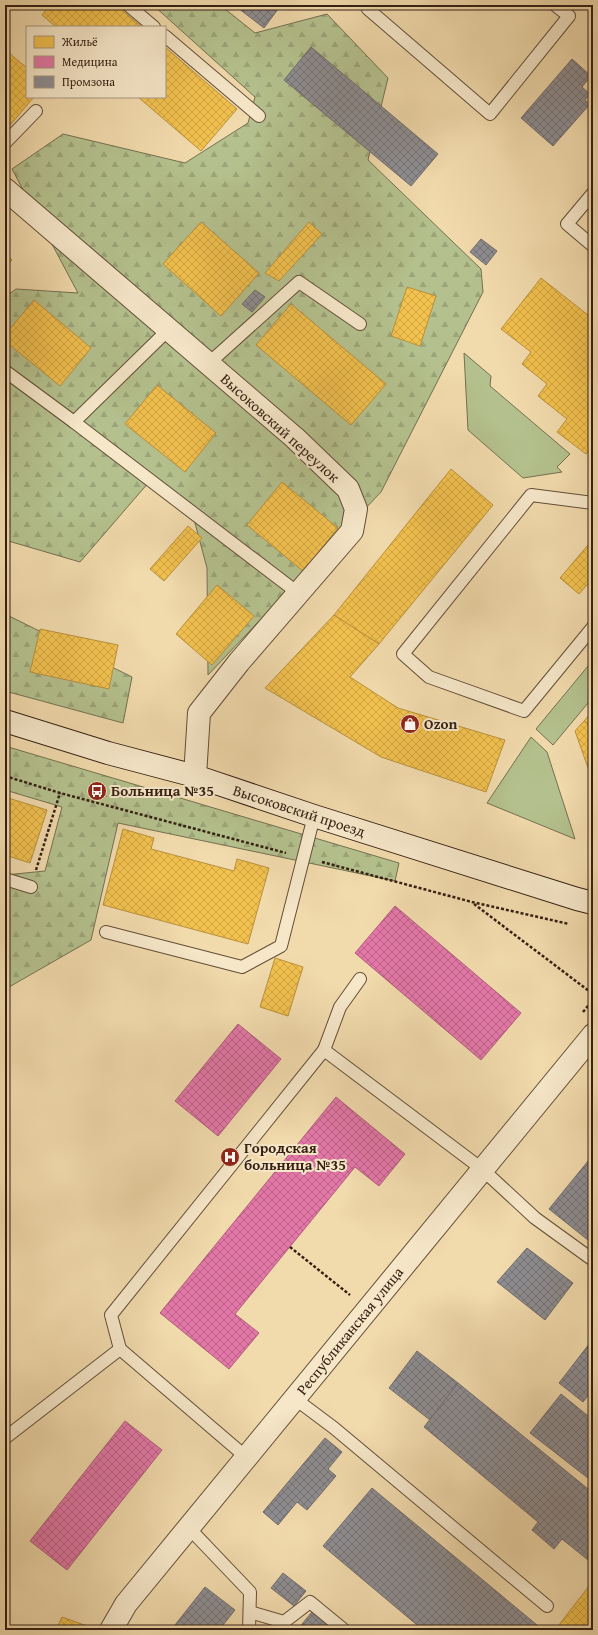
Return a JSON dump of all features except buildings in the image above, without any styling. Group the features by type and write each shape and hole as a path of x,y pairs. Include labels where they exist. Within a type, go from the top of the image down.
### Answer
{"street":[{"name":"Высоковский переулок","path":"5,189 295,438 348,489 356,509 352,531 298,593 199,713 195,776"},
{"name":"Высоковский проезд","path":"5,721 108,753 195,776 314,816 576,900 593,903"},
{"name":"Республиканская улица","path":"111,1630 126,1604 593,1035"}],"lane":[{"path":"128,5 153,26"},
{"path":"367,6 490,114 569,16 555,5"},
{"path":"166,37 259,116"},
{"path":"5,143 36,111"},
{"path":"593,193 567,224 593,246"},
{"path":"208,364 299,282 360,324"},
{"path":"74,422 169,329"},
{"path":"5,371 298,593"},
{"path":"593,502 531,495 403,654 429,676 524,711 593,627"},
{"path":"106,932 242,967 281,946 314,816"},
{"path":"5,879 31,887"},
{"path":"246,1457 120,1349 111,1315 324,1050 340,1007 360,979"},
{"path":"324,1050 482,1170 535,1218 593,1260"},
{"path":"5,1438 120,1349"},
{"path":"294,1398 340,1433 547,1606"},
{"path":"188,1528 250,1592 249,1630"},
{"path":"250,1612 284,1622 310,1602 344,1630"}],"path":[{"path":"5,9 8,5"},
{"path":"31,887 60,792"},
{"path":"472,902 593,994"},
{"path":"290,1247 367,1310"}],"green space":[{"path":"153,5 220,5 255,33 327,14 388,78 368,160 481,269 483,292 381,492 208,675 207,568 192,512 149,482 80,562 5,540 5,297 16,289 78,293 12,169 63,134 185,163 248,123 255,97"},
{"path":"464,353 491,376 490,386 570,454 557,467 562,472 523,478 468,430"},
{"path":"5,614 132,677 123,723 5,691"},
{"path":"593,660 593,697 553,745 536,729"},
{"path":"531,737 547,752 575,839 487,803"},
{"path":"5,746 399,863 395,881 118,823 91,940 9,987 5,997 5,875 45,871 62,807 5,790"}],"place":[{"name":"Ozon","path":"410,724"},
{"name":"Больница №35","path":"97,791"},
{"name":"Городская больница №35","path":"230,1157"}]}
